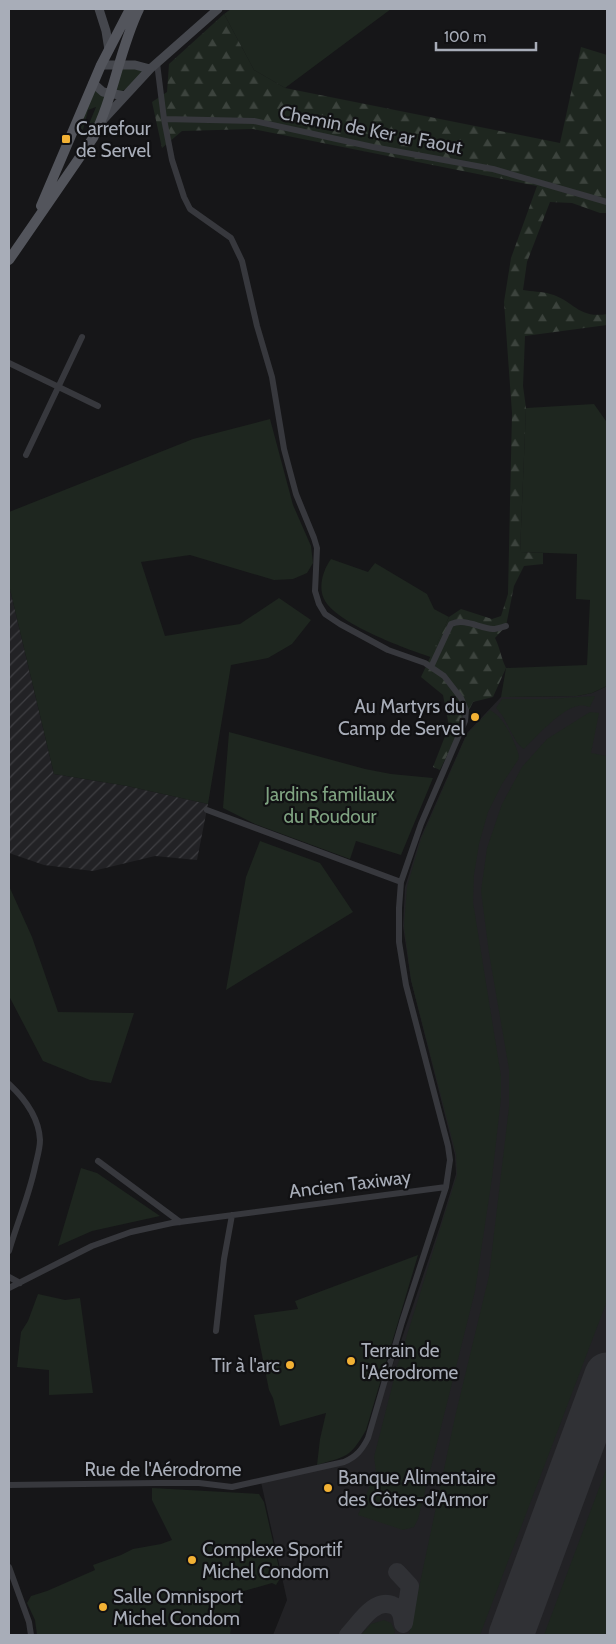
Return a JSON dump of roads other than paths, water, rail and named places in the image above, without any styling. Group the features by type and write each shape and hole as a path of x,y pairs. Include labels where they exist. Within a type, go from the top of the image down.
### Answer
{"main road":[{"path":"99,9 109,50"},
{"path":"102,121 153,66 218,9"},
{"path":"32,225 101,65 132,11"},
{"path":"9,260 93,138 102,121 123,52 132,11"},
{"path":"123,52 135,65"},
{"path":"101,65 153,66"},
{"path":"93,83 100,91 125,96"}],"street":[{"path":"153,66 160,80 164,119 172,160 184,197 190,209 231,238 242,261 257,326 272,377 286,458 296,494 317,548 315,592 319,604 325,614 340,624 388,650 425,663 444,676 461,698 466,710 465,721 421,824 402,882 399,908 399,942 406,985 448,1146 450,1160 446,1187"},
{"name":"Chemin de Ker ar Faout","path":"164,119 254,121 493,169 607,202"},
{"path":"26,455 82,338"},
{"path":"9,363 98,406"},
{"path":"431,667 451,624 467,622 495,629 506,626"},
{"path":"207,810 402,882"},
{"path":"9,1084 30,1109 38,1129 40,1141 31,1184 10,1242 9,1251"},
{"path":"98,1161 180,1222"},
{"name":"Ancien Taxiway","path":"9,1288 92,1246 131,1232 180,1222 446,1187"},
{"name":"Rue de l'Aérodrome","path":"9,1485 199,1483 232,1487 344,1462 360,1452 368,1438 402,1322 446,1187"},
{"path":"216,1331 224,1258 232,1215"},
{"path":"9,1277 20,1283"},
{"path":"9,1567 31,1635"}],"place":[{"name":"Carrefour de Servel","path":"66,139"},
{"name":"Au Martyrs du Camp de Servel","path":"475,717"},
{"name":"Terrain de l'Aérodrome","path":"351,1361"},
{"name":"Tir à l'arc","path":"290,1365"},
{"name":"Banque Alimentaire des Côtes-d'Armor","path":"328,1488"},
{"name":"Complexe Sportif Michel Condom","path":"192,1560"},
{"name":"Salle Omnisport Michel Condom","path":"103,1607"}],"park label":[{"name":"Jardins familiaux du Roudour","path":"330,805"}]}
